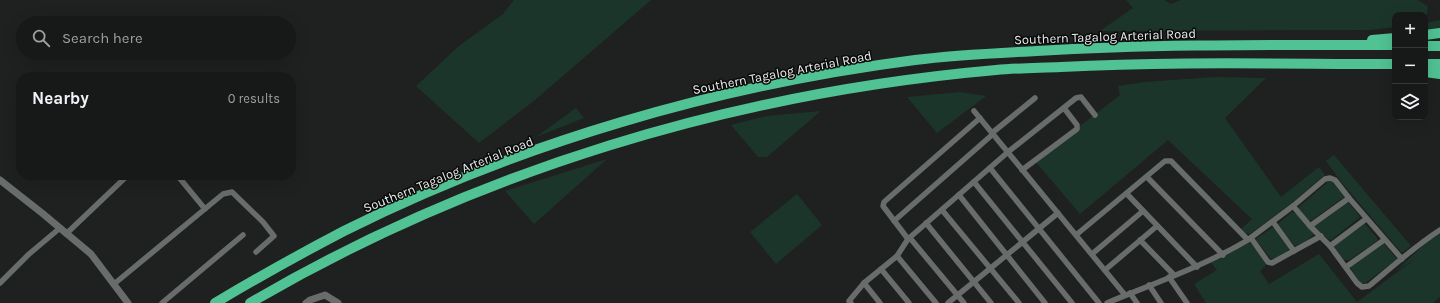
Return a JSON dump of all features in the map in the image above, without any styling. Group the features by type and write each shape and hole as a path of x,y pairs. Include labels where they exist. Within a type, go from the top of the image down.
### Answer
{"highway":[{"path":"1428,35 1440,33"},
{"path":"1315,45 1392,38"},
{"name":"Southern Tagalog Arterial Road","path":"215,303 282,264 347,230 482,170 568,139 644,115 743,90 836,71 918,60 993,53 1175,45 1392,45"},
{"path":"1428,46 1440,46"},
{"path":"250,303 351,248 428,212 491,186 638,136 747,108 857,87 920,78 998,70 1182,63 1392,64"},
{"path":"1293,64 1392,70"},
{"path":"1428,64 1440,64"},
{"path":"1428,72 1440,74"}],"street":[{"path":"851,303 849,301 864,283 897,256 909,238 1008,152 1076,98 1081,97 1095,115"},
{"path":"894,221 1035,98"},
{"path":"1022,170 1077,129 1077,125 1064,108"},
{"path":"974,111 1076,236 1136,303"},
{"path":"964,303 894,221 884,206 884,202 980,118"},
{"path":"1076,236 1165,161 1171,161 1249,239 1268,262 1274,263 1321,236"},
{"path":"990,168 1099,303"},
{"path":"1147,177 1223,255"},
{"path":"1111,302 1223,255 1273,222 1327,178 1335,180 1384,240 1402,259"},
{"path":"0,180 91,254 128,303"},
{"path":"66,234 123,180"},
{"path":"181,180 206,209"},
{"path":"974,182 1072,303"},
{"path":"114,284 223,194 232,192 263,222 274,236 256,252"},
{"path":"1126,194 1197,267"},
{"path":"959,195 1045,303"},
{"path":"1310,226 1349,198"},
{"path":"1294,206 1310,226 1330,246 1357,283 1362,287 1369,286 1425,239 1440,230"},
{"path":"942,210 1019,303"},
{"path":"1092,254 1143,211"},
{"path":"948,303 1058,213"},
{"path":"1330,246 1366,218"},
{"path":"1273,222 1294,251"},
{"path":"926,224 991,303"},
{"path":"1105,270 1157,226"},
{"path":"0,283 18,267 29,254 60,228"},
{"path":"162,303 243,235"},
{"path":"1140,240 1171,276 1186,303"},
{"path":"1346,267 1384,240"},
{"path":"897,256 936,303"},
{"path":"881,269 909,303"},
{"path":"864,283 880,303"},
{"path":"1149,286 1161,303"},
{"path":"306,303 325,295 338,303"}],"green space":[{"path":"514,0 651,0 535,100 479,143 416,86 460,45 503,14"},
{"path":"1126,0 1164,0 1171,4 1181,0 1417,0 1428,6 1427,12 1392,12 1392,27 1371,30 1100,31 1133,8"},
{"path":"1440,20 1440,30 1428,32 1428,23"},
{"path":"1214,77 1266,78 1225,118 1281,197 1319,167 1325,175 1289,205 1250,234 1245,233 1241,229 1252,219 1168,140 1080,214 1035,161 1120,95 1118,86 1145,82"},
{"path":"960,92 986,96 937,133 907,97"},
{"path":"576,108 584,118 536,137"},
{"path":"821,111 767,157 758,157 731,125 766,116"},
{"path":"1334,155 1411,246 1401,252 1343,184 1326,161"},
{"path":"607,159 534,224 505,191"},
{"path":"1329,181 1333,182 1344,197 1309,221 1299,210 1299,207"},
{"path":"797,194 822,225 776,264 750,232"},
{"path":"1348,202 1360,217 1331,240 1328,239 1314,225"},
{"path":"1292,212 1297,214 1314,234 1310,238 1295,246 1278,226 1278,224"},
{"path":"1365,224 1377,238 1377,241 1349,260 1344,260 1335,248 1335,244"},
{"path":"1274,228 1289,249 1281,256 1271,259 1256,240"},
{"path":"1440,234 1440,297 1433,303 1206,303 1194,284 1217,270 1211,263 1249,243 1252,244 1267,264 1260,271 1269,284 1319,254 1357,302 1415,259 1396,271 1428,241"},
{"path":"1383,243 1397,259 1365,283 1360,283 1351,269 1351,266"}]}
